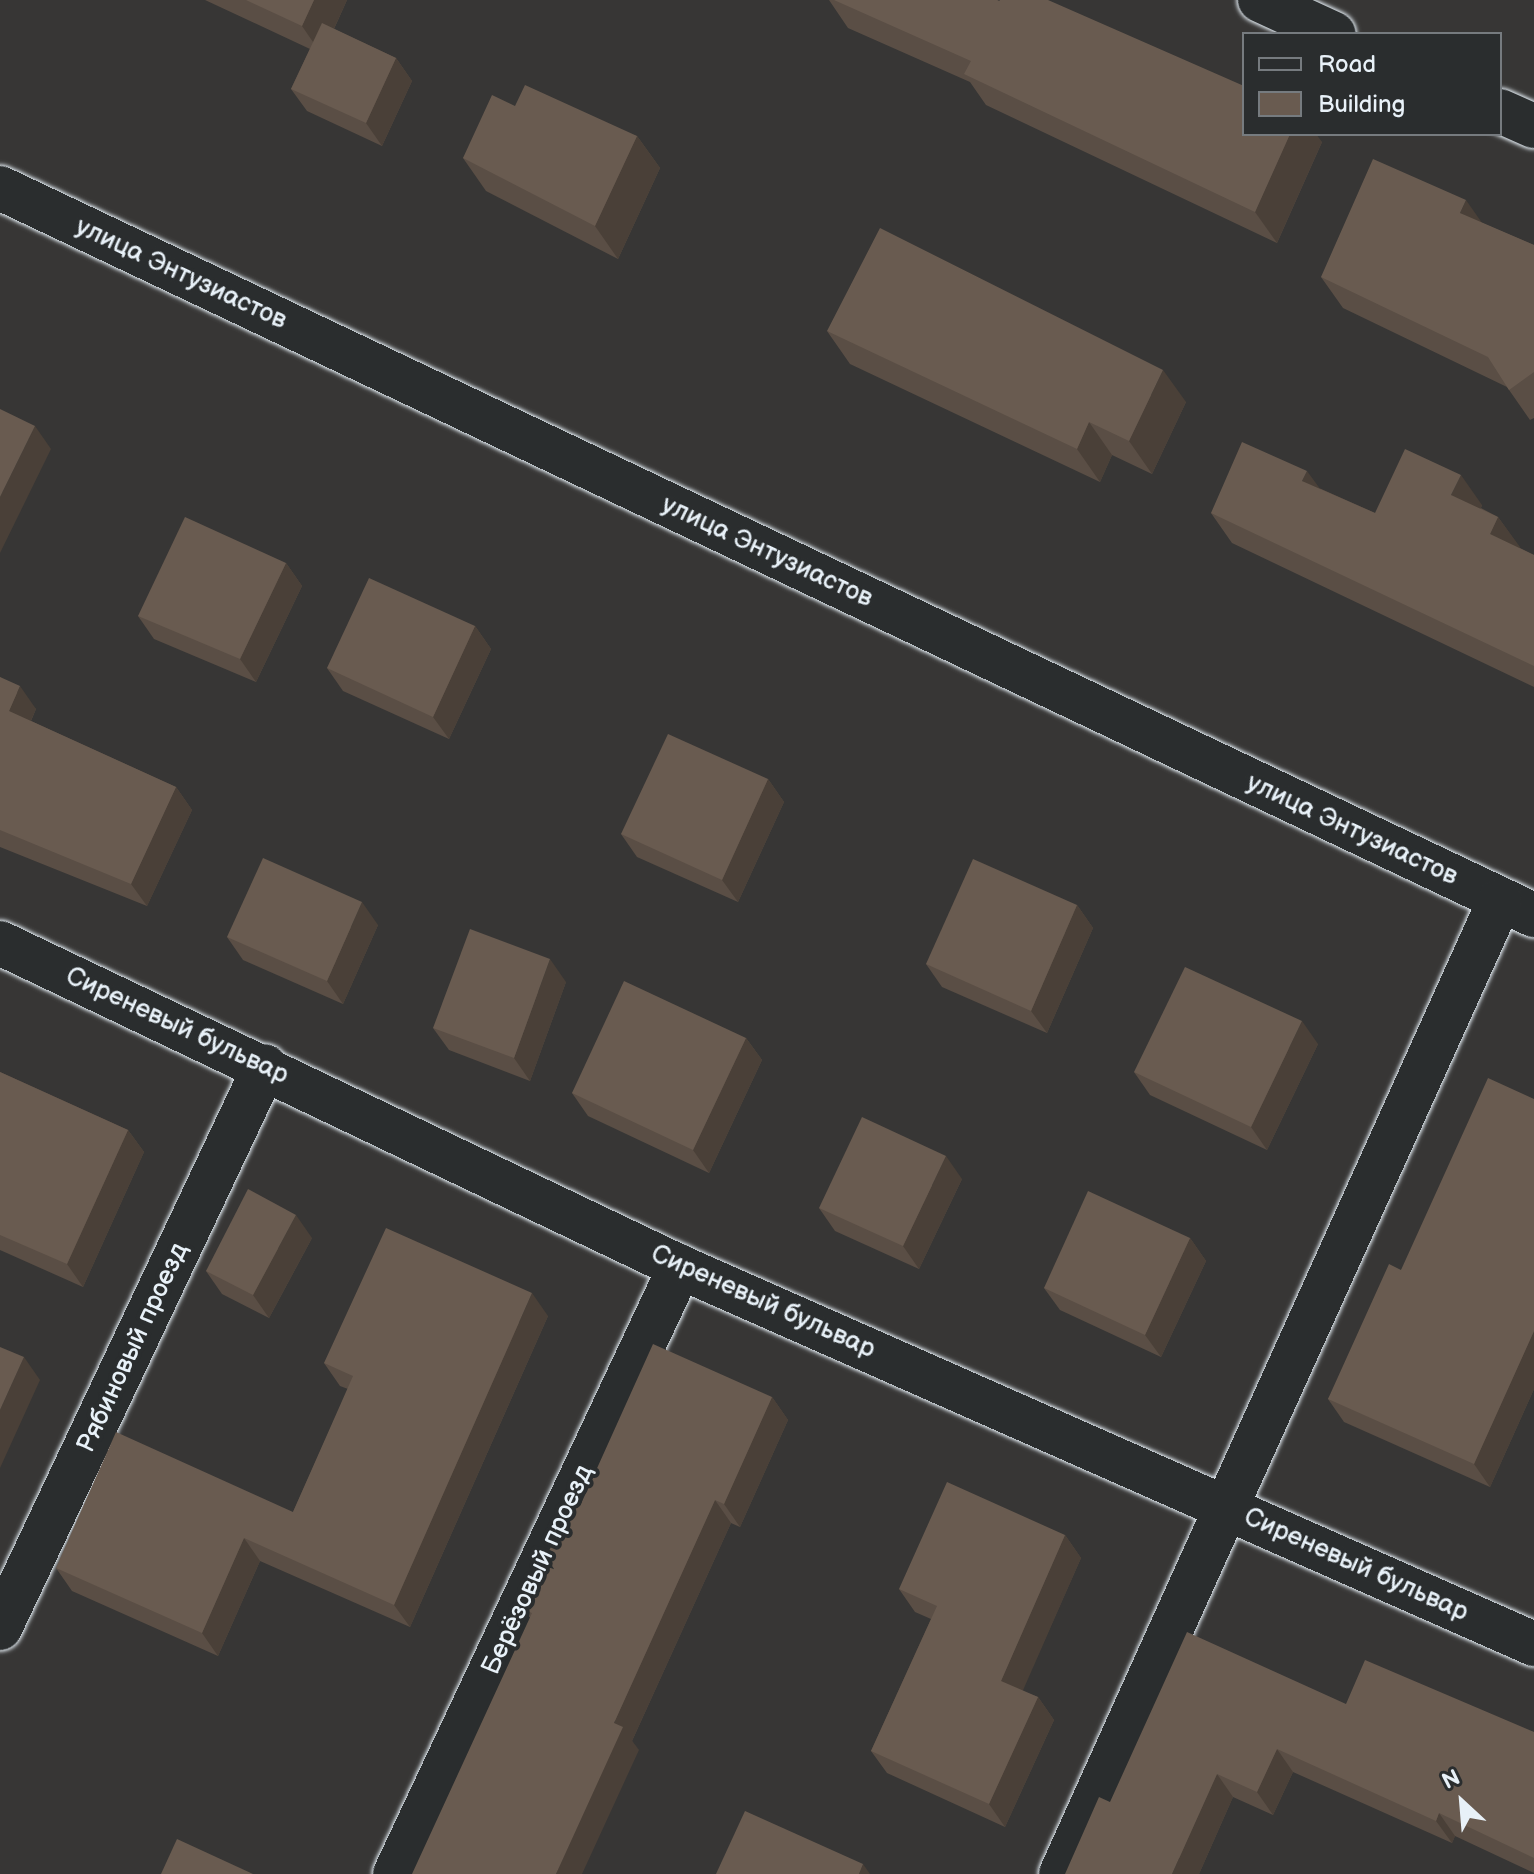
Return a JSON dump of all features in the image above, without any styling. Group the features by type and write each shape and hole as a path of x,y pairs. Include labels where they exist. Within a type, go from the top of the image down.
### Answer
{"street":[{"path":"1260,0 1330,32"},
{"path":"1502,112 1534,126"},
{"name":"улица Энтузиастов","path":"2,193 1517,908"},
{"path":"1061,1874 1517,908"},
{"name":"Сиреневый бульвар","path":"0,943 265,1066 680,1267 1534,1644"},
{"name":"Рябиновый проезд","path":"0,1628 265,1066"},
{"name":"Берёзовый проезд","path":"395,1874 680,1267"}],"building":[{"path":"246,0 314,0 302,26"},
{"path":"834,0 1048,0 1242,85 1242,136 1289,136 1255,212 964,74 971,61"},
{"path":"322,23 396,58 366,123 291,89"},
{"path":"525,85 637,136 595,226 463,158 492,95 515,106"},
{"path":"1373,159 1466,200 1460,213 1534,245 1534,372 1509,390 1488,357 1321,277"},
{"path":"880,228 1163,370 1129,441 1089,422 1077,449 827,331"},
{"path":"0,409 35,426 0,497"},
{"path":"1242,442 1307,471 1302,481 1375,513 1405,449 1461,475 1451,495 1498,517 1490,534 1534,555 1534,666 1211,513"},
{"path":"185,517 286,563 240,659 138,616"},
{"path":"369,578 475,626 433,717 327,668"},
{"path":"0,677 20,686 9,711 176,787 131,884 0,830"},
{"path":"668,734 768,779 722,880 621,834"},
{"path":"263,858 362,902 327,981 227,937"},
{"path":"973,859 1077,905 1031,1011 926,964"},
{"path":"470,929 550,959 514,1058 433,1028"},
{"path":"1185,967 1302,1021 1251,1127 1134,1072"},
{"path":"624,981 746,1038 693,1150 572,1093"},
{"path":"0,1072 128,1130 67,1264 0,1235"},
{"path":"1488,1078 1534,1099 1534,1331 1474,1464 1328,1399 1389,1264 1401,1270"},
{"path":"862,1117 946,1156 903,1246 819,1208"},
{"path":"248,1189 296,1215 253,1295 206,1271"},
{"path":"1088,1191 1190,1238 1145,1335 1044,1288"},
{"path":"386,1228 532,1293 394,1605 244,1538 202,1633 56,1568 116,1432 293,1512 353,1376 324,1363"},
{"path":"653,1344 772,1397 724,1504 715,1500 614,1723 623,1727 556,1874 412,1874 532,1613 523,1609 571,1502 580,1506"},
{"path":"0,1347 24,1357 0,1410"},
{"path":"947,1482 1065,1535 1001,1681 1038,1697 989,1804 871,1751 937,1606 899,1589"},
{"path":"1187,1632 1346,1704 1365,1660 1534,1732 1534,1858 1439,1813 1436,1821 1277,1749 1257,1792 1217,1774 1172,1874 1065,1874 1099,1797 1110,1802"},
{"path":"745,1811 863,1864 859,1874 716,1874"},
{"path":"177,1839 253,1874 161,1874"}]}
